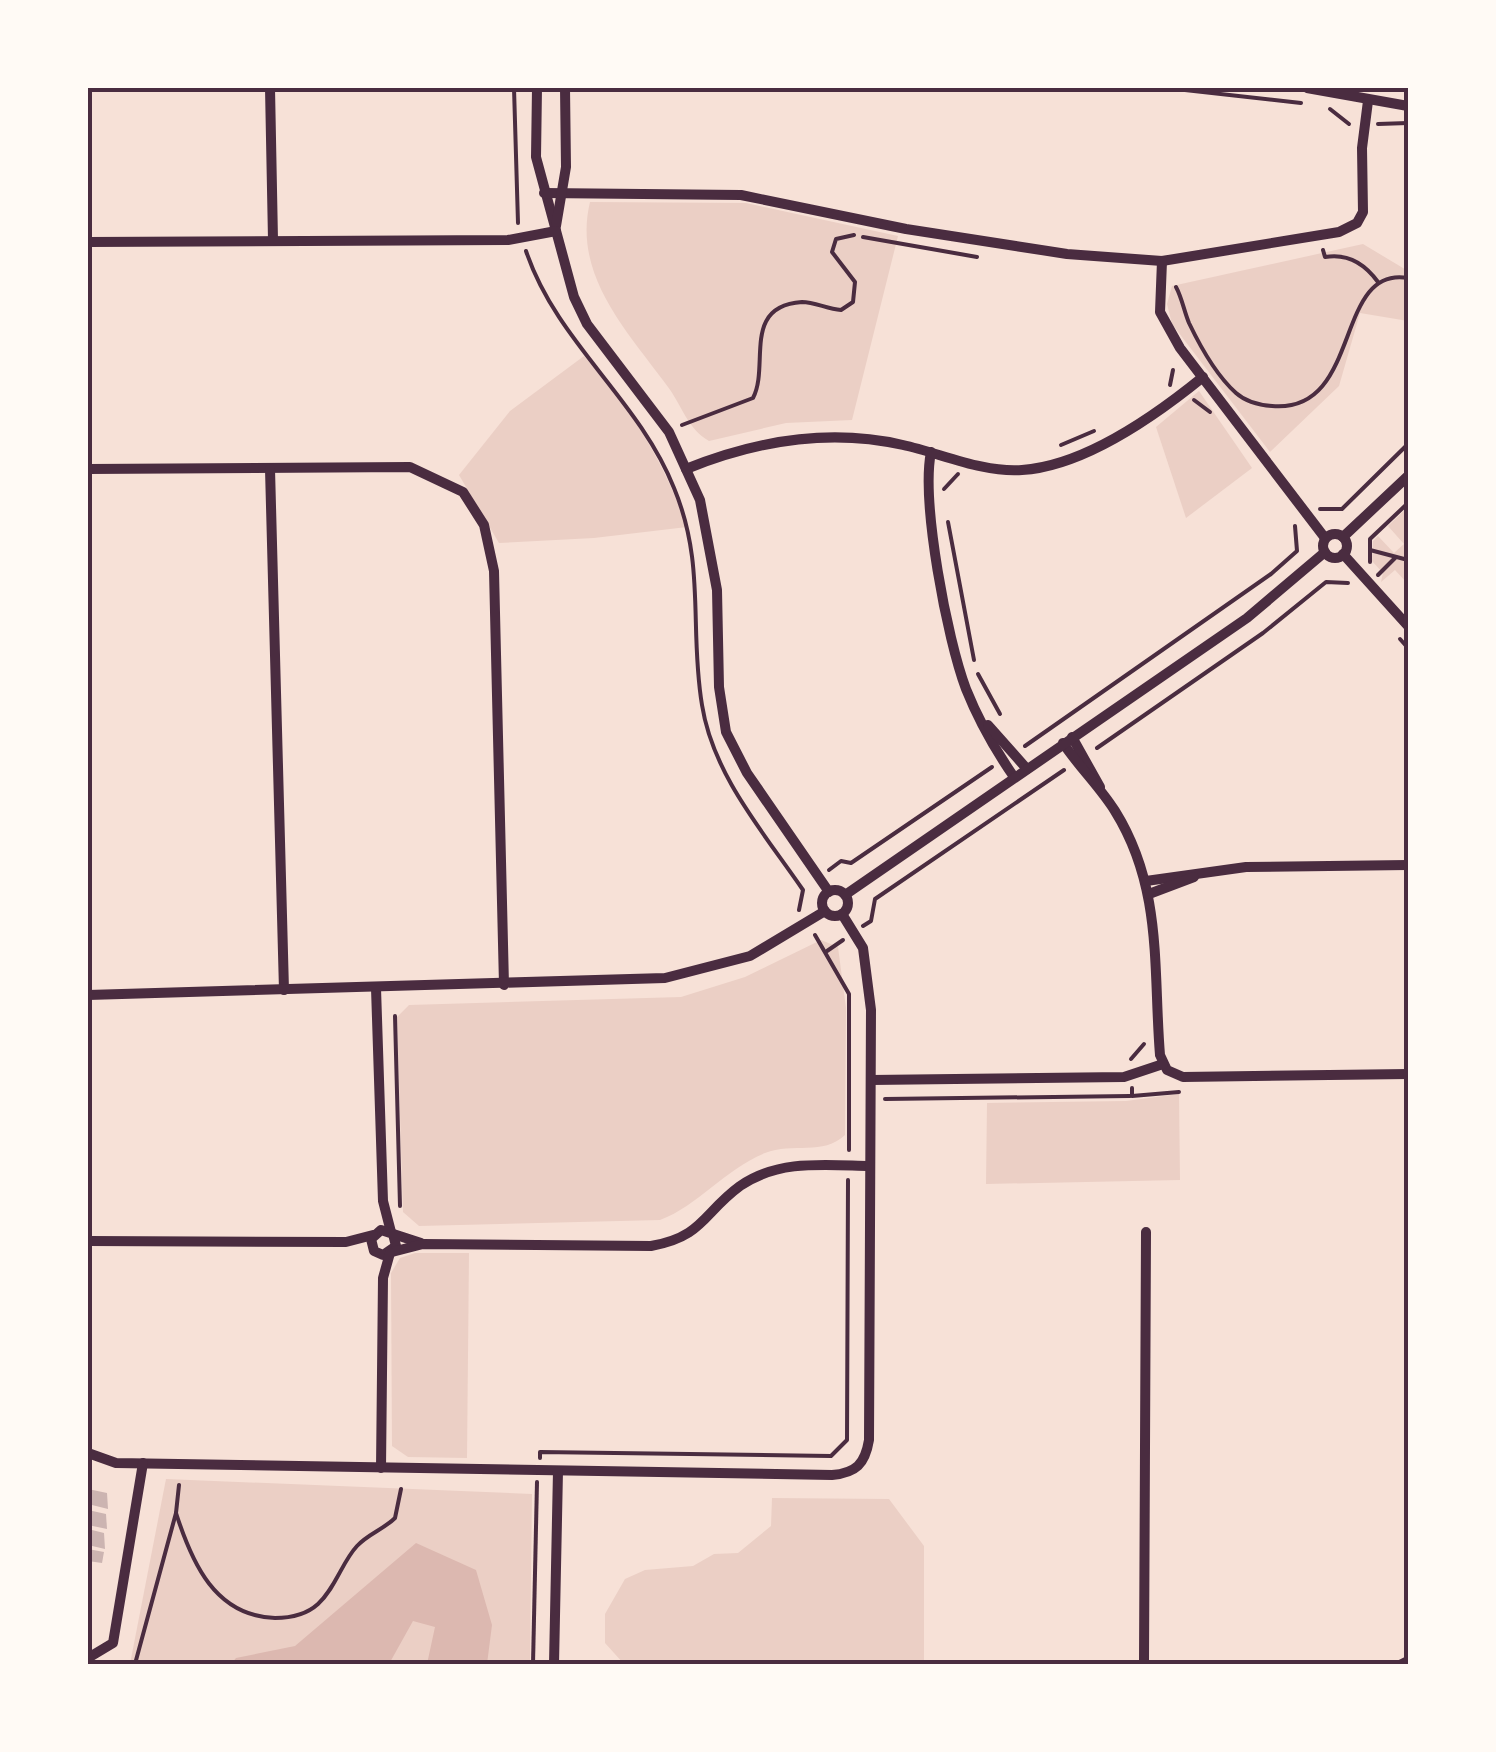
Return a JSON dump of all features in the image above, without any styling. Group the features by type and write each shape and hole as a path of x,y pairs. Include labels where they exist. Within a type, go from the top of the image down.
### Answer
{"street":[{"path":"270,88 273,240"},
{"path":"537,88 536,157 564,270 587,324 669,432 700,500 712,553 719,687 726,732 747,773 828,892 845,895 1247,618 1325,552 1326,538 1203,378 1160,312 1162,261"},
{"path":"556,230 562,193 565,88"},
{"path":"1307,88 1408,106"},
{"path":"544,194 742,195 906,229 1066,254 1162,261 1320,236 1357,223 1364,212 1364,126 1368,101"},
{"path":"88,242 522,238 556,230"},
{"path":"686,469 721,455 818,437 880,441 1006,470 1054,464 1141,425 1203,378"},
{"path":"931,452 925,485 958,664 1014,778"},
{"path":"88,469 410,467 463,492 484,525 494,571 504,985"},
{"path":"270,468 284,990"},
{"path":"1408,476 1344,537 1343,554 1408,626"},
{"path":"1326,538 1336,534 1344,537"},
{"path":"1325,552 1335,558 1343,554"},
{"path":"984,721 1027,769"},
{"path":"1068,740 1126,830 1146,881 1163,1064 1172,1074 1408,1074"},
{"path":"1146,881 1246,867 1408,864"},
{"path":"1149,894 1204,873"},
{"path":"825,911 823,899 828,892"},
{"path":"842,914 848,904 845,895"},
{"path":"88,995 623,982 694,973 750,956 825,911 842,914"},
{"path":"88,1452 116,1464 832,1475 862,1465 869,1440 870,983 863,948 842,914"},
{"path":"376,988 383,1201 396,1246 383,1278 380,1468"},
{"path":"871,1080 1130,1075 1163,1064"},
{"path":"346,1242 391,1253 423,1244 651,1246 675,1242 691,1234 738,1188 758,1176 798,1165 870,1166"},
{"path":"383,1201 374,1234 383,1278"},
{"path":"1144,1664 1146,1232"},
{"path":"88,1241 346,1242 392,1233 423,1244"},
{"path":"88,1658 112,1642 142,1463"},
{"path":"554,1664 558,1471"},
{"path":"1402,1664 1408,1661"}],"path":[{"path":"514,88 516,201 522,238 546,300 560,324 651,442 674,487 690,540 698,605 700,695 709,738 731,783 803,890"},
{"path":"1168,88 1314,106"},
{"path":"1324,108 1334,110 1343,122 1364,126 1408,122"},
{"path":"651,442 699,416 754,398 759,384 759,338 774,314 803,302 841,310 852,302 855,282 832,252 841,236 980,257"},
{"path":"1320,236 1325,257 1355,260 1379,282"},
{"path":"1162,276 1178,289 1188,322 1238,395 1256,404 1287,407 1309,398 1330,380 1356,313 1379,282 1408,278"},
{"path":"1160,393 1170,384 1173,370"},
{"path":"1053,448 1106,426"},
{"path":"1015,752 1271,574 1297,551 1294,524 1314,504 1320,509 1342,509 1408,444"},
{"path":"942,495 965,460"},
{"path":"1380,574 1370,562 1370,540 1408,504"},
{"path":"945,508 974,659 1002,717"},
{"path":"1370,550 1408,560"},
{"path":"826,952 871,921 875,899 1263,633 1326,582 1347,582 1359,595 1396,558"},
{"path":"533,1664 535,1490 540,1452 830,1456 848,1440 850,994 799,912 803,890 841,861 852,863 1002,760"},
{"path":"1056,776 1075,780"},
{"path":"396,1016 400,1213"},
{"path":"1132,1096 1129,1062 1144,1046 1143,1027"},
{"path":"870,1098 1186,1092"},
{"path":"136,1664 176,1513 178,1485"},
{"path":"176,1513 203,1578 225,1602 240,1611 279,1618 316,1606 339,1578 356,1547 395,1518 402,1489"}],"shaded area":[{"path":"590,202 746,203 898,236 852,420 786,423 709,441 702,436 621,324 596,279 589,255"},
{"path":"1363,244 1408,271 1408,321 1360,313 1339,386 1270,452 1172,324 1167,304 1172,286"},
{"path":"584,356 644,436 687,527 594,538 499,543 459,475 510,411"},
{"path":"1199,391 1252,468 1186,518 1156,427"},
{"path":"1408,507 1408,584 1395,570 1381,582 1383,573 1372,561 1373,541 1378,536 1394,553 1404,544 1388,526"},
{"path":"821,940 838,947 846,1008 845,1135 836,1141 765,1153 660,1220 419,1226 403,1212 397,1017 409,1005 681,997 745,977"},
{"path":"1179,1094 1180,1180 986,1184 987,1103 1126,1101"},
{"path":"415,1253 469,1253 467,1458 408,1457 392,1446 391,1273 400,1258"},
{"path":"166,1479 532,1494 530,1664 130,1664"},
{"path":"772,1498 889,1499 924,1546 924,1664 624,1664 605,1643 605,1614 625,1579 645,1570 693,1566 714,1554 738,1553 771,1526"},
{"path":"416,1543 476,1570 492,1625 487,1664 427,1664 435,1627 413,1621 389,1664 231,1664 236,1658 295,1646"}],"building":[{"path":"88,1489 107,1493 108,1509 88,1504"},
{"path":"88,1510 106,1514 107,1529 88,1525"},
{"path":"88,1529 104,1533 105,1549 88,1545"},
{"path":"88,1549 104,1552 102,1563 88,1561"}]}
